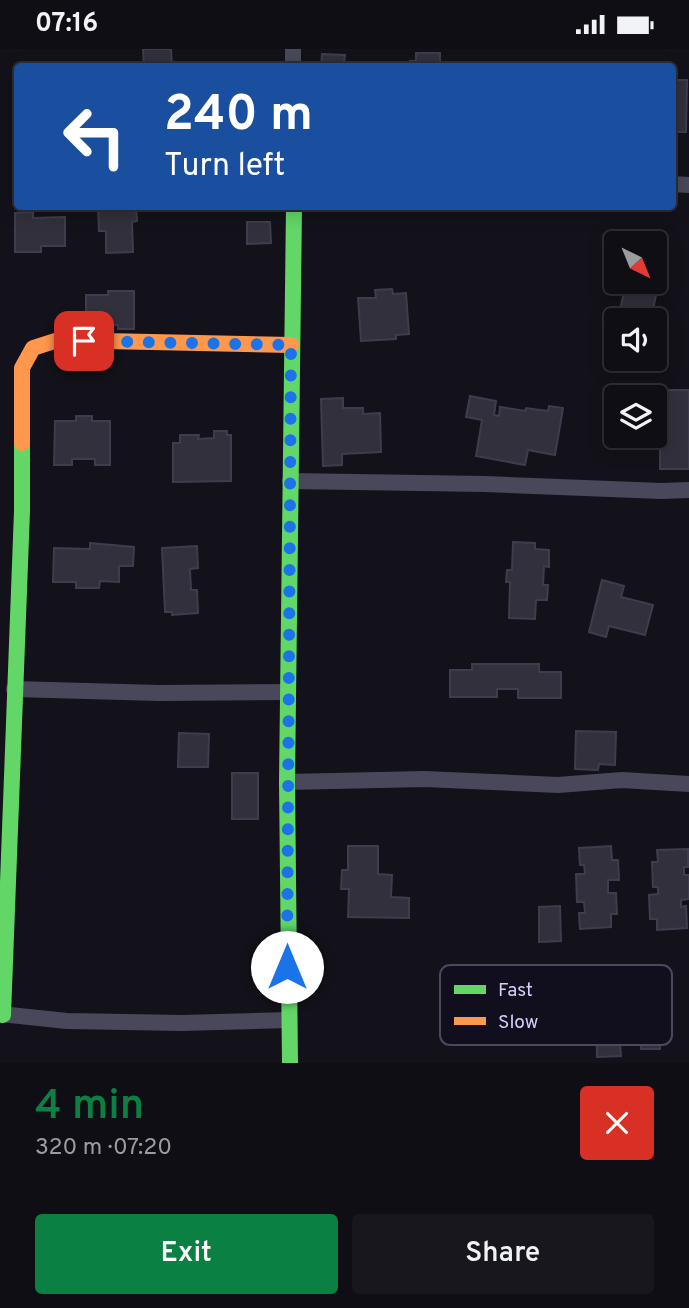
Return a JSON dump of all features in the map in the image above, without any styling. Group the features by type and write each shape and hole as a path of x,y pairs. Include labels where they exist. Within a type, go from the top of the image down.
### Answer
{"street":[{"path":"290,1063 287,782 294,210"},
{"path":"288,1020 183,1023 67,1021 1,1014 22,511 22,368 33,348 58,340 291,345"},
{"path":"290,481 689,490"},
{"path":"14,689 159,693 288,692"},
{"path":"287,782 424,779 558,785 622,780 689,784"}],"building":[{"path":"143,49 171,49 172,63 144,63"},
{"path":"416,53 440,53 440,63 410,63 416,61"},
{"path":"322,54 345,55 344,62 349,62 349,63 321,63"},
{"path":"676,80 687,80 686,132 676,132"},
{"path":"98,210 136,210 137,221 132,222 133,252 106,253 106,231 99,231"},
{"path":"33,212 33,218 65,217 65,246 41,246 41,252 15,252 15,213"},
{"path":"247,222 270,222 271,243 247,244"},
{"path":"392,289 393,294 406,293 409,334 396,335 396,339 361,341 358,298 376,298 375,290"},
{"path":"108,291 134,291 134,329 118,329 118,325 86,325 86,295 108,295"},
{"path":"623,294 656,294 653,308 621,308"},
{"path":"667,390 689,390 689,469 660,469 660,448 667,448"},
{"path":"470,396 496,401 494,415 499,416 500,407 525,411 526,408 548,411 549,406 563,408 555,455 528,450 525,465 476,456 482,420 466,417"},
{"path":"343,398 343,408 363,408 363,414 380,413 381,452 342,454 342,465 323,466 321,399"},
{"path":"76,416 92,416 92,421 110,421 110,465 95,465 95,459 72,459 72,465 54,465 55,421 76,421"},
{"path":"214,431 227,431 227,435 231,435 231,481 173,482 173,443 180,443 180,435 199,435 198,439 214,438"},
{"path":"513,542 535,543 535,549 549,550 549,567 544,566 543,585 548,585 547,600 536,600 535,619 509,618 510,582 506,582 507,570 512,570"},
{"path":"90,543 134,547 133,566 119,566 119,582 100,581 99,588 76,588 76,582 53,582 54,548 90,549"},
{"path":"197,546 198,568 190,569 191,590 197,590 198,613 172,615 172,612 165,612 162,548"},
{"path":"602,580 624,586 621,597 653,605 645,635 609,626 606,637 589,632"},
{"path":"472,664 539,664 539,672 561,672 561,698 518,698 518,689 497,689 497,697 450,697 450,670 472,670"},
{"path":"576,731 616,732 615,765 599,764 598,770 575,769"},
{"path":"179,733 209,734 208,767 178,767"},
{"path":"232,773 258,773 258,819 232,819"},
{"path":"348,846 378,846 378,874 392,875 391,897 409,898 409,918 348,917 349,889 341,889 342,870 348,870"},
{"path":"611,846 612,860 618,860 619,880 608,880 608,893 616,893 617,914 611,914 611,927 580,929 579,913 585,913 584,902 577,902 576,874 585,874 584,865 580,865 579,848"},
{"path":"688,849 688,867 684,867 684,875 689,875 689,899 681,900 681,907 686,906 687,928 657,930 657,919 650,919 649,895 658,894 658,887 653,887 652,862 658,862 657,850"},
{"path":"560,906 561,941 539,942 539,907"},
{"path":"597,1045 620,1045 621,1056 597,1057"},
{"path":"641,1045 660,1045 660,1049 641,1049"}],"traffic: fast":[{"path":"290,1063 287,782 294,210"},
{"path":"3,1015 22,511 22,443"}],"traffic: slow":[{"path":"22,443 22,368 33,348 58,340 291,345"}],"route":[{"path":"84,341 291,345 287,967"}]}
